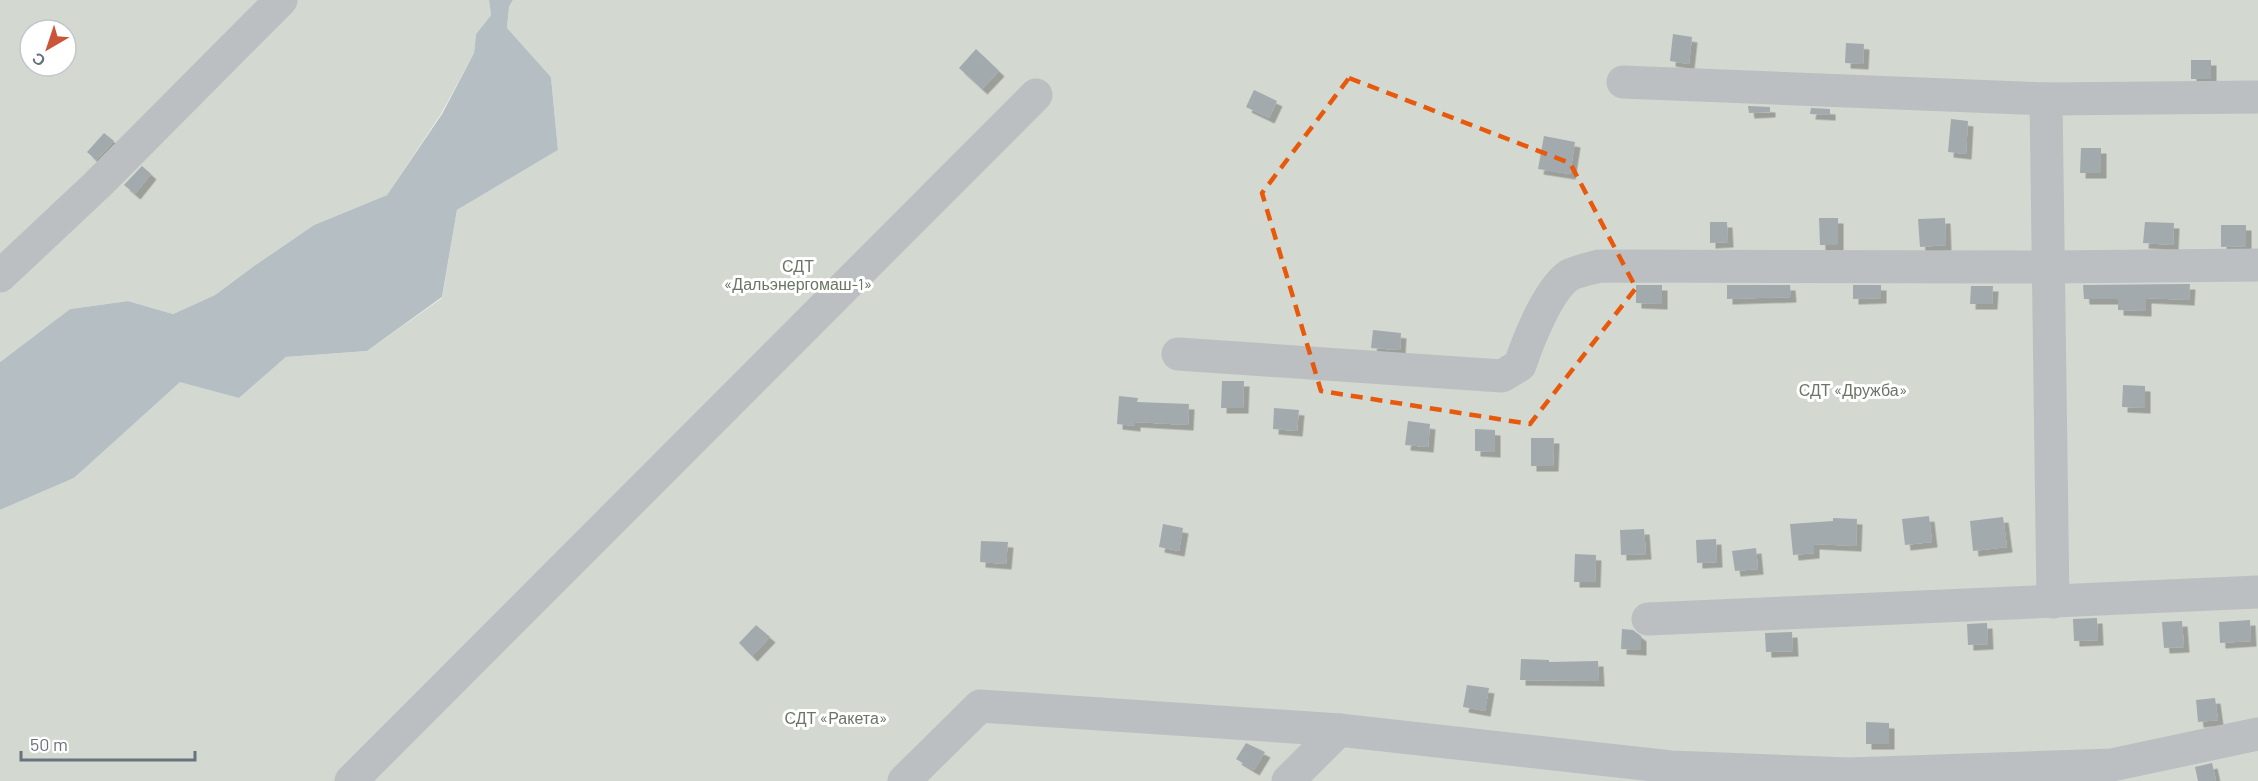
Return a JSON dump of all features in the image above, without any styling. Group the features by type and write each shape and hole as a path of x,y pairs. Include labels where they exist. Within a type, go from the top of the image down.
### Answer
{"lane":[{"path":"0,276 97,185 281,0"},
{"path":"1623,82 2046,99 2258,97"},
{"path":"351,781 1036,95"},
{"path":"2046,99 2053,602"},
{"path":"1178,354 1502,376 1520,365 1528,341 1547,301 1568,276 1599,266 2258,265"},
{"path":"1648,619 2258,591"},
{"path":"904,781 980,706 1339,730 1664,774 1849,774 2112,765 2258,734"},
{"path":"1288,781 1339,730"}],"highlighted area":[{"path":"1349,78 1570,163 1636,288 1530,424 1321,391 1262,193"}],"green space":[{"path":"0,0 489,0 491,15 476,34 474,53 441,114 387,195 314,225 215,295 173,314 128,301 70,309 0,362"},
{"path":"513,0 2258,0 2258,781 0,781 0,510 74,478 180,381 239,398 286,357 367,351 442,298 457,210 558,150 551,77 507,28 509,7"}],"shaded area":[{"path":"489,0 513,0 509,7 507,28 551,77 558,150 457,210 442,297 367,351 286,357 239,398 180,382 74,478 0,510 0,362 70,309 128,301 173,314 215,295 314,225 387,195 442,114 474,53 476,34 491,15"}],"building":[{"path":"1673,34 1692,37 1689,64 1670,61"},
{"path":"1846,43 1864,44 1863,64 1845,63"},
{"path":"976,49 999,71 982,89 959,68"},
{"path":"2191,60 2211,60 2211,79 2191,79"},
{"path":"1254,90 1277,101 1269,118 1246,107"},
{"path":"1748,106 1770,107 1770,112 1749,113"},
{"path":"1811,108 1830,109 1830,115 1810,114"},
{"path":"1951,119 1968,121 1966,154 1948,152"},
{"path":"104,133 114,141 96,160 87,152"},
{"path":"1544,136 1575,142 1570,174 1538,169"},
{"path":"2081,148 2101,148 2101,173 2080,173"},
{"path":"142,166 151,174 135,194 124,185"},
{"path":"1819,218 1838,218 1838,245 1820,245"},
{"path":"1945,218 1946,245 1920,247 1918,219"},
{"path":"1710,222 1727,222 1728,242 1710,243"},
{"path":"2145,222 2174,223 2173,245 2143,243"},
{"path":"2221,225 2246,225 2246,246 2221,247"},
{"path":"2190,284 2189,300 2146,298 2146,311 2118,310 2118,299 2084,299 2083,285"},
{"path":"1636,285 1662,285 1662,304 1636,303"},
{"path":"1727,285 1790,285 1791,297 1727,299"},
{"path":"1853,285 1881,285 1881,298 1853,299"},
{"path":"1971,286 1993,286 1992,304 1970,304"},
{"path":"1373,330 1401,333 1400,350 1371,348"},
{"path":"1222,381 1244,381 1243,408 1221,408"},
{"path":"2123,385 2145,386 2145,408 2122,407"},
{"path":"1119,396 1138,398 1137,402 1189,404 1188,425 1135,422 1135,426 1117,424"},
{"path":"1274,408 1299,410 1297,431 1273,429"},
{"path":"1408,421 1430,424 1428,447 1405,445"},
{"path":"1475,429 1495,430 1495,452 1475,451"},
{"path":"1531,438 1554,438 1553,466 1531,466"},
{"path":"1929,516 1932,542 1905,545 1902,519"},
{"path":"2003,517 2007,547 1973,551 1970,521"},
{"path":"1833,518 1857,519 1856,546 1814,544 1814,553 1793,555 1790,524 1833,521"},
{"path":"1163,524 1183,528 1179,551 1159,547"},
{"path":"1644,529 1646,554 1621,555 1620,530"},
{"path":"1716,539 1717,562 1697,563 1696,540"},
{"path":"981,541 1008,542 1006,564 980,562"},
{"path":"1756,548 1758,569 1735,571 1732,551"},
{"path":"1575,554 1596,555 1595,582 1574,582"},
{"path":"2097,618 2098,640 2074,641 2073,619"},
{"path":"2250,620 2251,641 2220,643 2219,622"},
{"path":"2182,621 2184,647 2164,648 2162,622"},
{"path":"1987,623 1988,644 1968,645 1967,624"},
{"path":"756,625 770,637 752,656 739,643"},
{"path":"1622,629 1633,630 1641,636 1641,650 1621,649"},
{"path":"1792,632 1793,651 1766,652 1765,633"},
{"path":"1521,659 1549,660 1549,662 1598,661 1599,681 1520,680"},
{"path":"1467,685 1489,688 1485,711 1463,707"},
{"path":"2215,698 2218,720 2198,722 2196,700"},
{"path":"1866,722 1889,723 1889,744 1866,744"},
{"path":"1246,743 1265,752 1254,770 1236,759"},
{"path":"2212,763 2216,781 2198,781 2195,767"}],"park label":[{"name":"СДТ «Дальэнергомаш-1»","path":"798,275"},
{"name":"СДТ «Дружба»","path":"1853,390"},
{"name":"СДТ «Ракета»","path":"836,718"}]}
